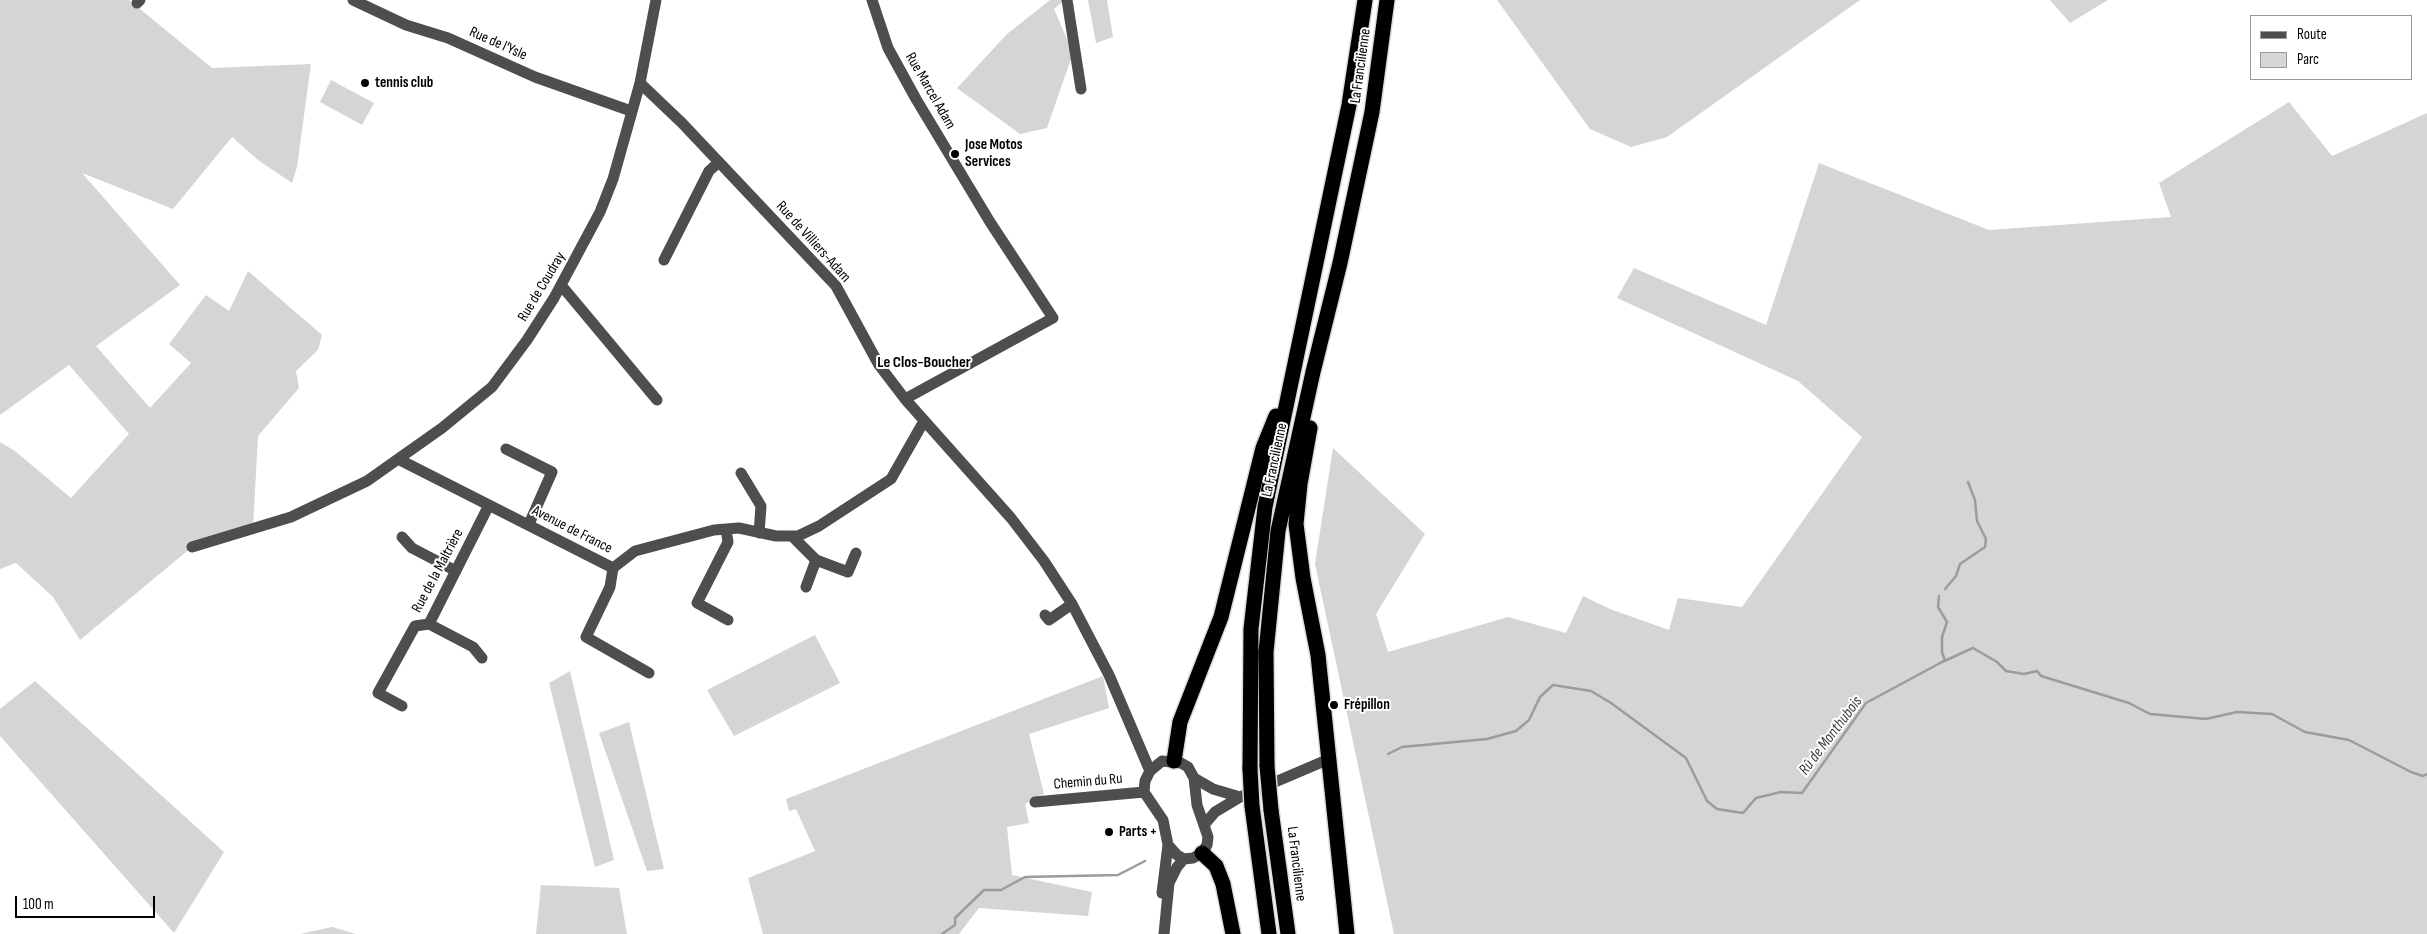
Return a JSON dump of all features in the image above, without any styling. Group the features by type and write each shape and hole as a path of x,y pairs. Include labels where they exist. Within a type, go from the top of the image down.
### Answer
{"highway":[{"name":"La Francilienne","path":"1269,934 1252,806 1250,769 1251,629 1265,507 1290,379 1350,105 1365,0"},
{"name":"La Francilienne","path":"1288,934 1267,766 1266,652 1278,530 1313,372 1340,262 1372,112 1387,0"},
{"path":"1313,372 1314,405 1300,484 1296,524 1303,578 1318,655 1347,934"},
{"path":"1168,761 1180,722 1221,617 1263,448 1290,379"},
{"path":"1202,853 1216,866 1220,875 1233,934"}],"street":[{"name":"Rue de l'Ysle","path":"353,0 406,25 448,38 535,77 632,111"},
{"name":"Rue de Coudray","path":"192,547 291,517 367,481 400,460 492,387 527,340 561,285 600,212 613,179 640,83 656,0"},
{"name":"Rue Marcel Adam","path":"872,0 888,48 916,99 990,222 1053,318 905,399"},
{"path":"1067,0 1081,89"},
{"name":"Rue de Villiers-Adam","path":"640,83 719,162 836,286 879,365 905,399 1011,518 1044,561 1072,604 1109,676 1143,750 1150,771"},
{"path":"664,260 709,171 719,162"},
{"path":"561,285 657,400"},
{"name":"Avenue de France","path":"400,460 613,568 635,551 714,530 739,528 776,536 798,536 819,526 891,479 924,421"},
{"path":"506,450 552,472 529,524"},
{"path":"741,473 761,506 759,533"},
{"name":"Rue de la Maltrière","path":"402,706 378,693 415,626 429,624 489,505"},
{"path":"726,529 728,542 696,603 728,620"},
{"path":"792,536 816,560 848,572 856,553"},
{"path":"402,537 412,548 456,571"},
{"path":"806,587 816,560"},
{"path":"613,568 610,586 586,636 649,673"},
{"path":"1045,615 1049,620 1072,604"},
{"path":"429,624 473,647 482,658"},
{"path":"1143,750 1188,767 1194,778 1197,806 1208,837 1208,845 1202,853 1193,858 1184,859 1177,855 1168,845"},
{"path":"1204,825 1215,812 1240,797 1329,759"},
{"path":"1165,916 1161,889 1168,845 1163,820 1144,792 1145,781 1150,771 1168,761"},
{"path":"1194,778 1213,789 1240,797"},
{"name":"Chemin du Ru","path":"1035,802 1144,792"},
{"path":"1164,934 1169,884 1177,867 1184,859"}],"green space":[{"path":"0,0 129,0 212,68 311,64 297,167 292,183 258,160 232,137 173,209 82,173 180,285 96,346 150,408 191,363 169,344 206,295 229,311 248,271 322,335 318,350 296,371 299,388 258,436 253,527 192,547 80,640 53,597 16,563 0,569 0,442 15,451 71,498 129,434 69,365 0,415"},
{"path":"1050,0 1065,0 1054,9 1073,53 1047,128 1020,134 957,88 1007,34"},
{"path":"1088,0 1107,0 1113,37 1096,43"},
{"path":"1497,0 1860,0 1667,137 1631,147 1590,129"},
{"path":"2050,0 2108,0 2070,23"},
{"path":"331,80 374,103 362,125 320,102"},
{"path":"2289,102 2332,156 2427,113 2427,934 1394,934 1315,564 1333,448 1425,534 1376,614 1388,652 1508,617 1566,633 1583,596 1610,609 1669,630 1678,598 1742,607 1862,437 1798,381 1617,298 1634,268 1766,325 1819,163 1989,230 2171,217 2159,183"},
{"path":"815,635 840,683 734,736 707,690"},
{"path":"570,671 614,860 595,867 549,683"},
{"path":"1103,676 1109,708 1029,734 1044,794 1025,804 1029,823 1007,827 1012,875 1092,892 1088,916 979,908 959,934 763,934 748,878 815,851 796,809 789,811 786,799"},
{"path":"35,681 224,852 174,933 0,736 0,709"},
{"path":"629,722 664,869 647,871 599,733"},
{"path":"541,885 619,888 627,934 536,934"},
{"path":"332,927 356,934 300,934"}],"waterway":[{"path":"1945,589 1956,576 1960,564 1985,547 1986,539 1977,521 1975,500 1968,482"},
{"path":"1939,596 1938,607 1947,622 1942,637 1942,652 1945,661"},
{"name":"Rû de Monthubois","path":"1388,754 1402,747 1487,739 1516,731 1529,720 1540,697 1553,685 1591,691 1611,703 1686,758 1707,801 1717,809 1743,813 1756,798 1781,792 1802,793 1866,703 1942,662 1973,648 1997,662 2006,671 2024,674 2037,671 2041,676 2129,703 2150,714 2206,719 2237,712 2272,714 2305,732 2349,740 2411,772 2423,776 2427,774"},
{"name":"Rû de Monthubois","path":"942,934 955,925 955,918 984,890 1001,890 1025,877 1118,875 1145,861"}],"place":[{"name":"tennis club","path":"365,83"},
{"name":"Jose Motos Services","path":"955,154"},
{"name":"Frépillon","path":"1334,705"},
{"name":"Parts +","path":"1109,832"}],"district":[{"name":"Le Clos-Boucher","path":"924,363"}]}
